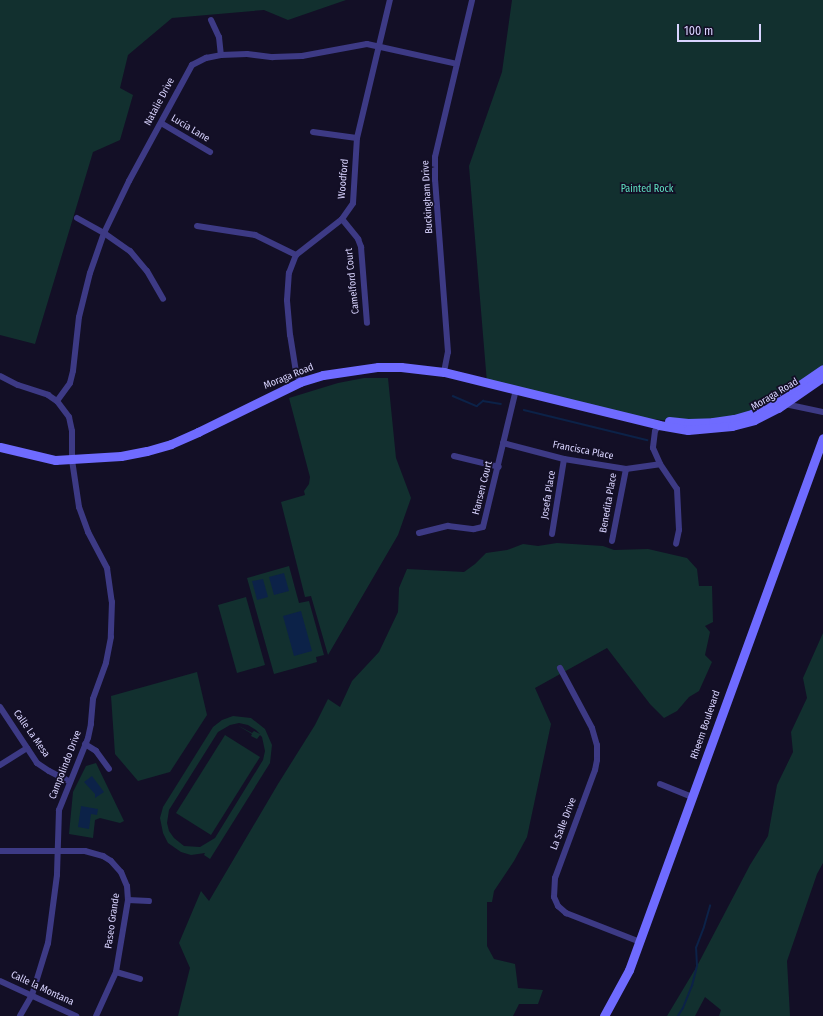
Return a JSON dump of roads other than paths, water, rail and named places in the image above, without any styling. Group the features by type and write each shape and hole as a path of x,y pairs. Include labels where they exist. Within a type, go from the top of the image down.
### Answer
{"main road":[{"name":"Moraga Road","path":"0,447 55,460 121,456 171,444 300,382 323,375 378,367 402,367 444,372 659,425 688,430 735,426 754,420 785,404 823,377"},
{"name":"Moraga Road","path":"618,415 688,423 734,419 752,414 775,402 823,369"},
{"name":"Rheem Boulevard","path":"604,1016 629,970 640,942 823,438"}],"street":[{"name":"Woodford","path":"300,382 294,360 287,300 288,273 296,254 342,219 354,203 357,138 390,0"},
{"name":"Buckingham Drive","path":"444,372 448,352 436,188 436,157 472,0"},
{"path":"211,20 219,37 221,55"},
{"name":"Natalie Drive","path":"57,401 70,383 74,371 79,317 90,273 104,233 129,181 192,65 206,58 221,55 247,54 273,57 302,56 366,44 457,64"},
{"name":"Lucia Lane","path":"161,123 210,152"},
{"path":"313,132 357,138"},
{"path":"77,218 104,233 130,251 147,270 163,299"},
{"name":"Camelford Court","path":"342,219 354,234 361,247 368,323"},
{"path":"197,226 255,235 296,254"},
{"name":"Campolindo Drive","path":"0,376 18,385 41,392 57,401 69,417 71,425 72,460 79,508 88,532 107,568 112,602 111,637 106,663 93,699 91,724 85,744 69,781 60,810 58,851 48,943 32,995 20,1016"},
{"name":"Hansen Court","path":"419,533 448,526 474,529 483,527 499,467 503,443 516,390"},
{"path":"785,404 823,412"},
{"path":"659,425 655,431 653,448 660,464 677,489 679,530 676,544"},
{"name":"Francisca Place","path":"503,443 564,459 626,469 660,464"},
{"path":"454,456 499,467"},
{"name":"Josefa Place","path":"552,534 564,459"},
{"name":"Benedita Place","path":"612,541 626,469"},
{"name":"La Salle Drive","path":"560,668 592,728 597,745 597,760 595,770 555,878 554,897 558,906 566,913 640,942"},
{"name":"Calle La Mesa","path":"0,707 37,763 69,781"},
{"path":"85,744 96,751 109,769"},
{"path":"0,766 28,748"},
{"path":"660,784 693,796"},
{"name":"Paseo Grande","path":"0,851 85,851 103,856 111,861 121,872 127,886 128,900 116,972 96,1016"},
{"path":"128,900 149,901"},
{"path":"116,972 140,979"},
{"name":"Calle la Montana","path":"0,981 76,1016"}],"water":[{"path":"284,573 289,591 274,595 269,577"},
{"path":"263,579 268,597 257,600 252,581"},
{"path":"301,611 312,651 294,656 283,616"},
{"path":"92,776 104,792 95,798 95,794 84,782"},
{"path":"81,806 98,809 97,815 91,814 89,829 78,827"}],"waterway":[{"path":"453,396 477,406 483,401 501,404"},
{"path":"524,410 647,440"},
{"path":"678,1016 692,986 697,966 696,948 710,906"}],"park label":[{"name":"Painted Rock","path":"647,190"}]}
